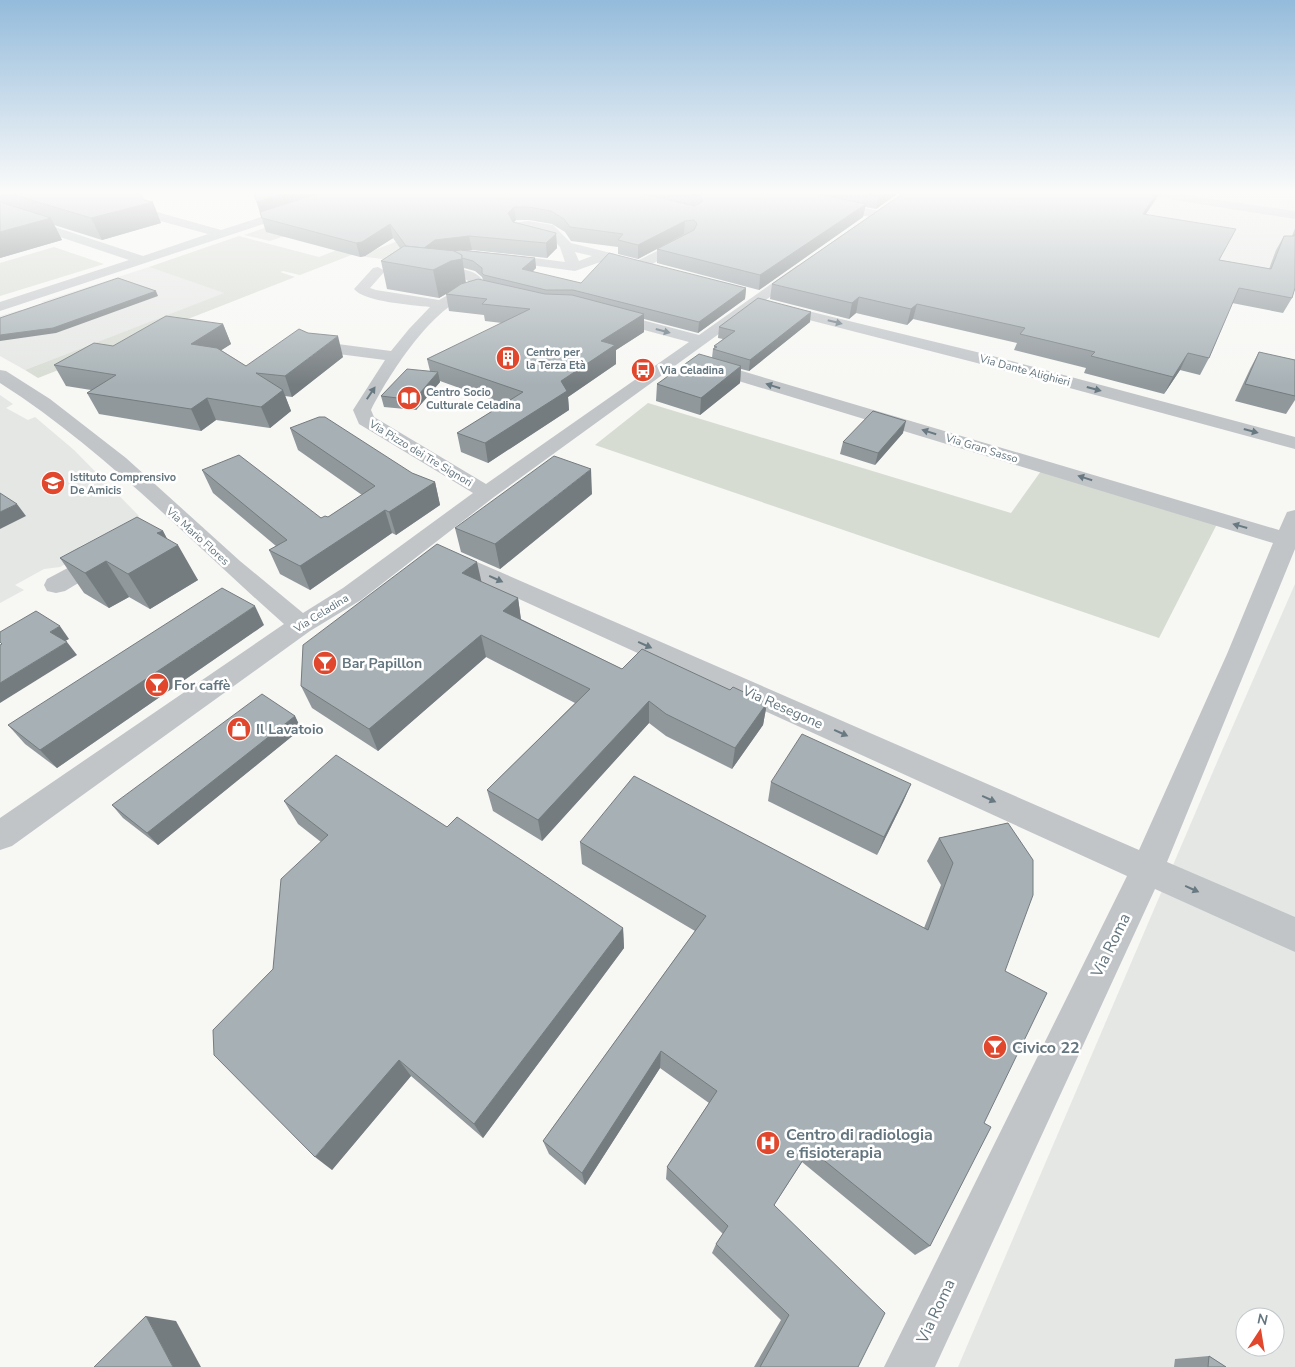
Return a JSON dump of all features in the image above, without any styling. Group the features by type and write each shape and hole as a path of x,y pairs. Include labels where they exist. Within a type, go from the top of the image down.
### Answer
{"street":[{"path":"135,258 142,260"},
{"path":"0,306 149,258"},
{"path":"441,258 436,262 443,270"},
{"path":"494,258 571,274 602,258"},
{"path":"568,258 571,274"},
{"path":"612,258 658,270"},
{"path":"640,265 654,258"},
{"name":"Via Celadina","path":"6,821 301,625 352,594 755,298 816,258"},
{"path":"364,262 393,265"},
{"path":"422,268 469,275 474,279 474,286 480,290 516,300"},
{"path":"378,271 361,289 373,294 444,305"},
{"name":"Via Pizzo dei Tre Signori","path":"480,290 463,292 417,326 362,410 366,420 487,493"},
{"name":"Via Dante Alighieri","path":"755,298 1295,443"},
{"path":"592,311 700,340"},
{"path":"315,346 396,357"},
{"name":"Via Gran Sasso","path":"677,357 1292,532"},
{"name":"Via Mario Flores","path":"0,375 44,403 111,456 169,522 301,625"},
{"name":"Via Roma","path":"909,1367 1147,870 1292,532"},
{"name":"Via Resegone","path":"420,545 1147,870 1295,934"},
{"path":"56,585 125,546"}],"shaded area":[{"path":"18,258 86,258 104,264 0,296 0,263"},
{"path":"176,258 344,258 300,275 280,272 295,277 38,378 25,370 224,293 149,267"},
{"path":"373,258 393,258 390,260"},
{"path":"1194,258 1295,258 1295,282"},
{"path":"149,267 225,293 25,370 0,356 0,316 20,310 23,311 45,303 41,302"},
{"name":"Istituto Comprensivo De Amicis","path":"0,395 13,404 6,408 28,420 35,417 74,450 139,516 79,547 80,556 60,567 44,569 15,585 24,590 0,603"},
{"path":"648,403 1011,513 1041,471 1217,524 1159,638 595,445"},
{"path":"1295,584 1295,1367 958,1367 1218,760"}],"building":[{"path":"386,258 462,258 433,270 381,261"},
{"path":"462,258 535,258 522,269 581,283 605,258 628,258 746,288 699,322 573,290 546,290 484,275 482,268 473,261"},
{"path":"692,258 786,258 760,275"},
{"path":"810,258 1220,258 1219,260 1271,269 1275,258 1295,258 1295,288 1292,298 1239,288 1209,358 1188,353 1173,377 1091,356 1095,352 1020,334 1025,328 917,304 911,309 859,297 852,303 772,284"},
{"path":"118,278 156,291 53,328 0,335 0,318"},
{"path":"478,279 545,294 572,295 644,314 601,341 615,345 561,381 567,391 485,443 457,433 523,392 427,359 530,309 482,304 487,299 446,294 461,284"},
{"path":"758,298 811,312 750,360 713,349 717,347 714,346 735,331 719,327"},
{"path":"166,316 223,324 191,344 217,348 246,366 299,329 308,333 338,336 285,376 256,373 283,390 261,407 207,398 191,409 87,393 116,375 54,365 94,343 113,346"},
{"path":"1259,352 1295,360 1295,396 1245,384"},
{"path":"699,354 741,366 701,398 657,384"},
{"path":"407,369 438,372 414,400 381,396"},
{"path":"873,411 906,421 878,453 843,442"},
{"path":"319,417 325,417 412,473 435,482 389,512 385,510 300,566 269,550 287,540 202,470 239,455 321,518 328,517 375,486 290,428"},
{"path":"554,456 591,469 495,544 455,528"},
{"path":"0,493 17,504 0,512"},
{"path":"137,517 163,531 157,533 178,545 128,574 106,561 85,573 60,558"},
{"path":"437,544 477,562 462,573 518,598 503,611 622,669 642,649 730,690 733,687 767,703 735,748 666,714 649,701 538,820 487,790 590,689 481,635 369,729 301,686 303,645"},
{"path":"222,588 255,606 40,750 8,725"},
{"path":"36,611 60,626 50,632 67,642 0,683 0,645 2,644 0,642 0,632"},
{"path":"262,694 295,716 147,833 112,805"},
{"path":"802,734 911,784 884,837 771,782"},
{"path":"336,755 447,827 457,817 623,928 474,1124 399,1060 315,1157 214,1055 213,1030 273,969 281,879 328,835 284,801"},
{"path":"634,776 928,930 953,863 939,838 1008,823 1033,860 1033,895 1005,971 1047,993 984,1123 991,1127 930,1246 810,1149 774,1205 885,1313 858,1367 760,1367 789,1315 716,1244 728,1226 667,1167 717,1091 661,1051 582,1173 543,1141 706,916 580,842"},
{"path":"146,1316 173,1367 94,1367"},
{"path":"1209,1356 1226,1367 1208,1367"}],"place":[{"name":"Centro per la Terza Età","path":"508,358"},
{"name":"Via Celadina","path":"643,370"},
{"name":"Centro Socio Culturale Celadina","path":"409,398"},
{"name":"Istituto Comprensivo De Amicis","path":"53,483"},
{"name":"Bar Papillon","path":"325,663"},
{"name":"For caffè","path":"157,685"},
{"name":"Il Lavatoio","path":"239,729"},
{"name":"Civico 22","path":"995,1047"},
{"name":"Centro di radiologia e fisioterapia","path":"768,1143"}]}
